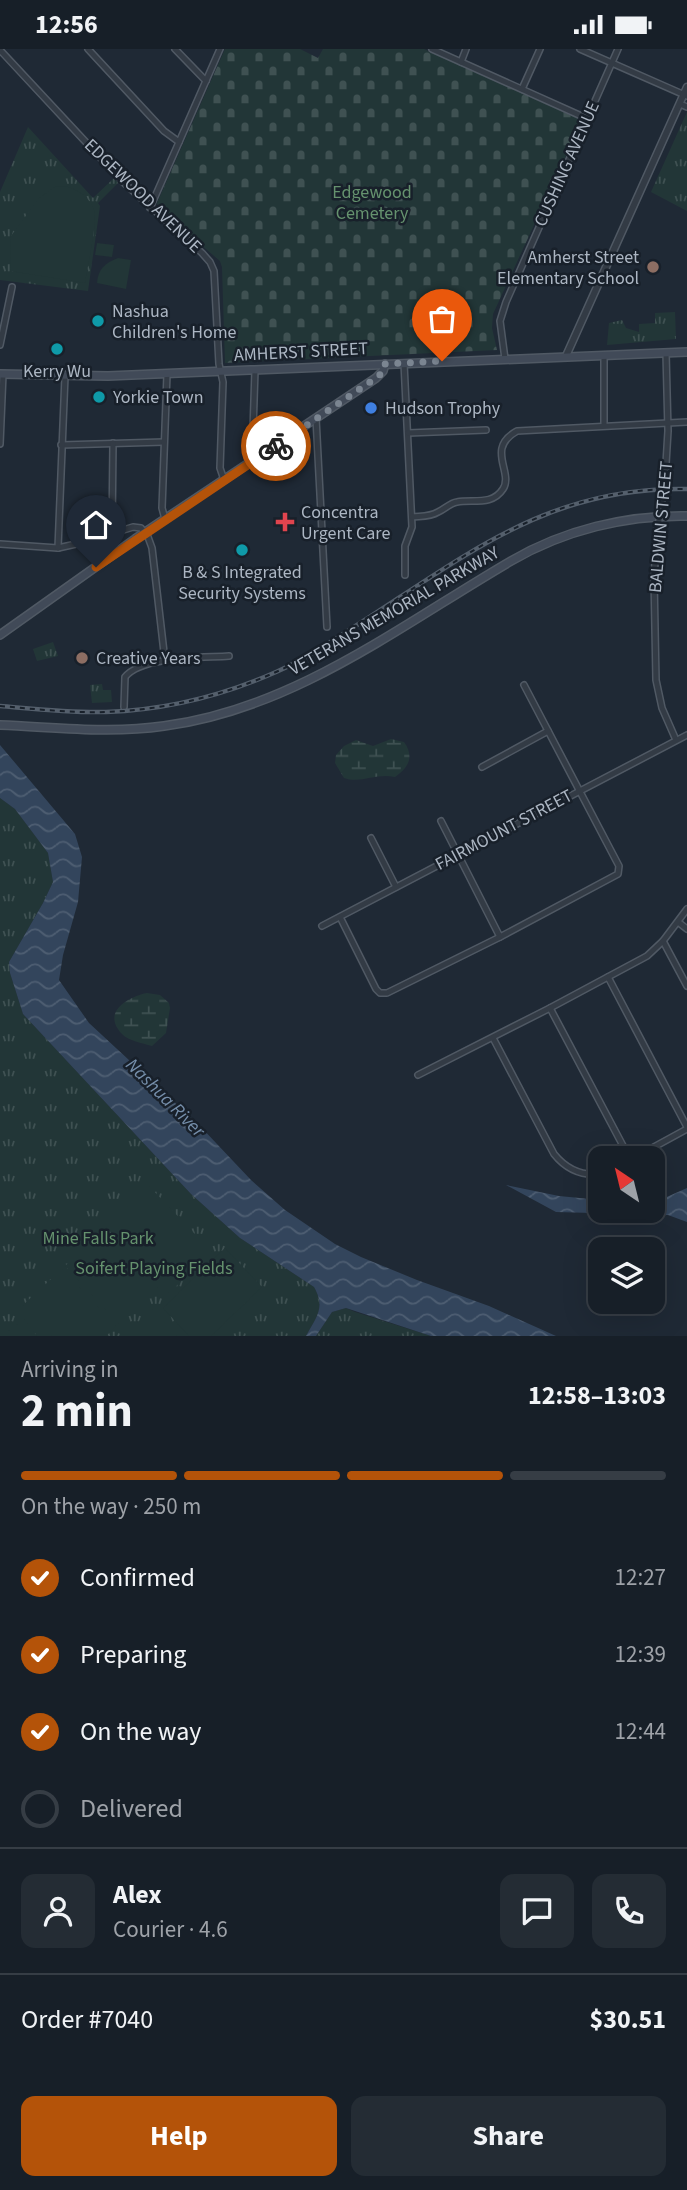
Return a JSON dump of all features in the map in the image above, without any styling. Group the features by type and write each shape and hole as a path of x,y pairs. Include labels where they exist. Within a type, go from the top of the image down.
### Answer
{"main road":[{"name":"AMHERST STREET","path":"1,374 167,374 687,352"},
{"path":"0,635 146,532 378,377 385,364"},
{"name":"VETERANS MEMORIAL PARKWAY","path":"0,725 129,730 187,723 240,709 280,695 320,675 541,545 618,521 687,516"},
{"name":"VETERANS MEMORIAL PARKWAY","path":"0,720 31,726"}],"street":[{"path":"88,49 164,131 179,142"},
{"path":"175,49 206,81"},
{"path":"150,208 220,49"},
{"path":"432,49 588,118"},
{"path":"461,62 467,49"},
{"path":"522,89 540,49"},
{"path":"566,356 683,106 686,93 580,49"},
{"name":"CUSHING AVENUE","path":"505,359 501,316 618,49"},
{"name":"EDGEWOOD AVENUE","path":"0,50 150,208 202,253 213,267 223,382 220,464 225,480"},
{"path":"0,340 12,287"},
{"name":"BALDWIN STREET","path":"666,352 668,423 665,480 654,577 656,683 663,712 676,740"},
{"path":"604,355 604,425"},
{"path":"404,363 411,517 411,532 405,546 405,576"},
{"path":"252,461 255,370"},
{"path":"0,444 1,374"},
{"path":"166,519 162,508 167,374"},
{"path":"58,548 65,376"},
{"path":"316,418 327,627"},
{"path":"411,517 431,515 457,502 486,501 499,493 505,483 502,448 508,438 517,431 687,422"},
{"path":"408,433 486,430"},
{"path":"61,446 164,442"},
{"path":"112,534 113,443"},
{"path":"0,544 58,548 135,527 146,532 152,548 165,661"},
{"path":"124,707 125,677 136,667 165,661 229,656"},
{"path":"340,917 380,993 393,991 615,877 619,871 524,685"},
{"path":"482,767 548,731"},
{"name":"FAIRMOUNT STREET","path":"321,926 686,736"},
{"path":"441,821 500,937"},
{"path":"371,838 396,887"},
{"path":"418,1075 647,955 663,941 687,909"},
{"path":"678,922 687,929"},
{"path":"663,941 687,986"},
{"path":"608,977 687,1128 654,1146"},
{"path":"550,1008 624,1146"},
{"path":"493,1038 554,1154 562,1165 588,1174"}],"green space":[{"name":"Edgewood Cemetery","path":"225,49 300,49 318,58 323,49 424,49 579,119 581,123 493,314 492,328 497,350 225,363 220,261 159,209 157,203"},
{"path":"687,112 687,211 651,192"},
{"path":"28,127 93,198 114,178 119,182 98,203 100,206 88,291 0,280 0,192"},
{"path":"65,186 82,194 94,210 85,283 10,271 11,236 39,198 55,187"},
{"path":"97,243 114,245 112,257 95,255"},
{"path":"118,258 131,260 126,289 97,283 103,267"},
{"path":"675,312 676,339 607,345 609,323 622,320 626,328 639,332 639,324 655,323 655,313"},
{"path":"53,642 58,656 37,661 33,649"},
{"path":"102,684 103,690 111,690 112,702 92,703 90,685"},
{"path":"391,739 404,742 409,753 408,762 400,774 395,777 356,780 344,778 335,763 336,755 344,746 356,740 373,746"},
{"name":"Mine Falls Park","path":"0,798 15,809 48,853 53,882 9,962 23,1014 191,1194 240,1238 314,1287 318,1294 319,1307 306,1336 0,1336"},
{"path":"147,993 160,995 169,1003 170,1008 166,1033 152,1046 136,1042 122,1034 114,1019 119,1007 125,1002"},
{"name":"Soifert Playing Fields","path":"149,1186 212,1252 169,1293 106,1227"},
{"path":"103,1230 158,1288 119,1324 65,1266"},
{"path":"225,1248 262,1287 211,1336 189,1336 163,1308"},
{"path":"62,1269 116,1326 106,1336 52,1336 23,1305"},
{"path":"346,1308 431,1336 316,1336 332,1312"},
{"path":"152,1309 177,1336 123,1336"},
{"path":"23,1319 37,1336 3,1336"}],"water":[{"name":"Nashua River","path":"0,745 75,834 82,857 78,902 59,980 89,1023 199,1125 251,1180 285,1210 335,1244 556,1336 431,1336 346,1308 332,1312 316,1336 306,1336 319,1307 318,1294 314,1287 240,1238 191,1194 23,1014 9,962 53,882 48,853 15,809 0,798"},
{"path":"506,1185 588,1199 588,1213 556,1212"},
{"path":"687,1188 687,1222 665,1215 665,1198"}],"railway":[{"path":"0,706 53,711 128,711 171,705 235,688 276,672 311,654 444,569 517,527 596,498 640,491 687,489"}],"way so far":[{"path":"276,446 376,378 385,369 385,364 442,361"}],"place":[{"name":"Amherst Street Elementary School","path":"653,267"},
{"name":"Nashua Children's Home","path":"98,321"},
{"name":"Kerry Wu","path":"57,349"},
{"name":"Yorkie Town","path":"99,397"},
{"name":"Hudson Trophy","path":"371,408"},
{"name":"Concentra Urgent Care","path":"285,522"},
{"name":"B & S Integrated Security Systems","path":"242,550"},
{"name":"Creative Years","path":"82,658"}],"route":[{"path":"96,567 276,446"}]}
